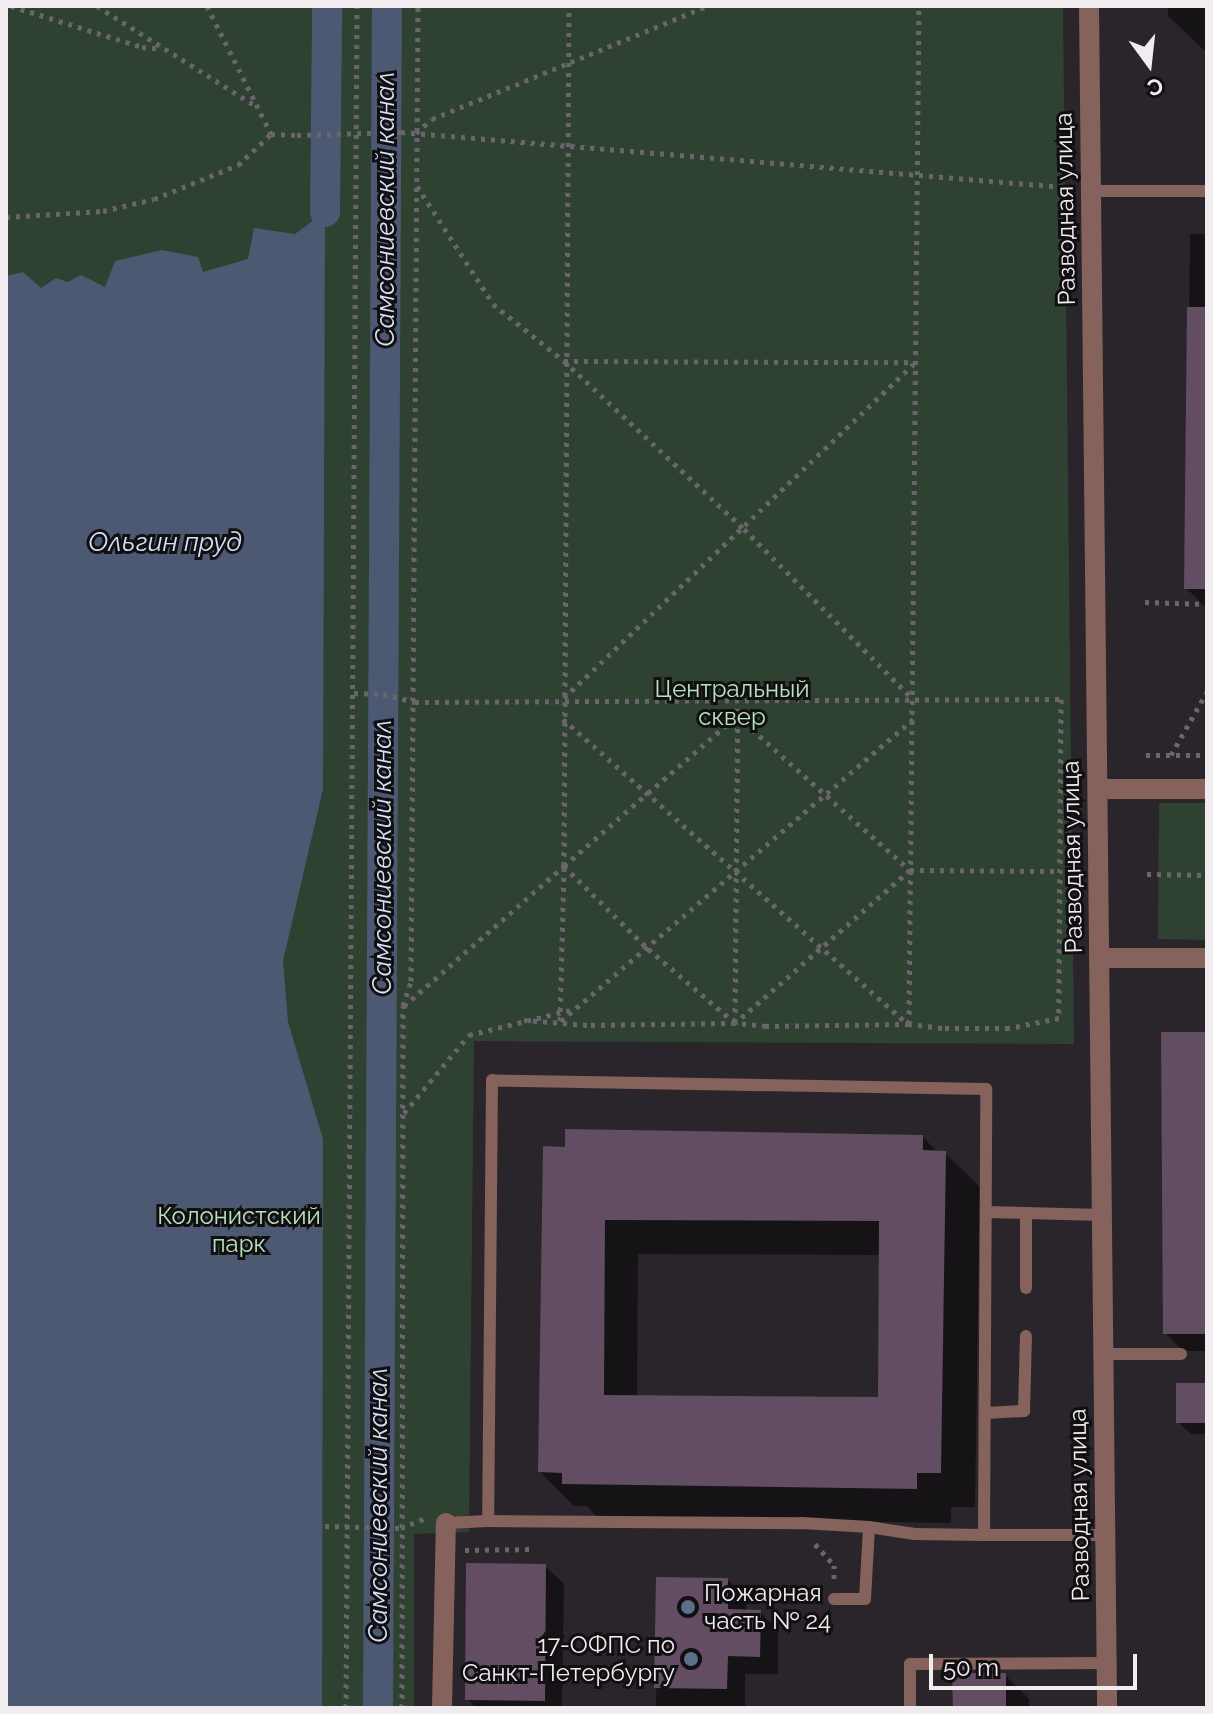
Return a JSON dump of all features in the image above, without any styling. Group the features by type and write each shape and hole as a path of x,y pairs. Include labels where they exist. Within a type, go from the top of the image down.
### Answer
{"street":[{"name":"Разводная улица","path":"1089,6 1107,1708"},
{"path":"1098,789 1207,789"},
{"path":"1099,958 1207,958"},
{"path":"442,1708 446,1523"}],"lane":[{"path":"1091,191 1207,191"},
{"path":"488,1521 492,1080 986,1089 984,1535"},
{"path":"986,1212 1102,1215"},
{"path":"1026,1214 1026,1288"},
{"path":"985,1413 1024,1411 1026,1336"},
{"path":"1103,1354 1181,1354"},
{"path":"446,1523 796,1523 869,1527 914,1534 1105,1535"},
{"path":"834,1599 865,1599 869,1527"},
{"path":"910,1708 910,1664 1106,1663"}],"path":[{"path":"11,6 142,47 163,50"},
{"path":"97,6 254,105"},
{"path":"207,6 271,134"},
{"path":"346,1708 357,6"},
{"path":"402,1708 403,1006 411,981 418,6"},
{"path":"560,1021 564,866 567,487 564,361 569,6"},
{"path":"416,133 432,119 707,6"},
{"path":"909,1024 919,6"},
{"path":"6,217 103,211 154,199 238,165 271,134 416,133 1064,187"},
{"path":"416,184 493,304 564,361 744,529 914,700"},
{"path":"564,361 915,362"},
{"path":"563,700 915,362"},
{"path":"1145,602 1207,604"},
{"path":"1171,755 1207,692"},
{"path":"354,693 383,694 415,702 563,700 738,703 1061,699 1059,1018 1009,1028 909,1024 587,1025 524,1020"},
{"path":"735,1023 738,703"},
{"path":"403,1006 737,716"},
{"path":"737,716 910,870 1060,871"},
{"path":"560,1021 914,718"},
{"path":"563,719 909,1024"},
{"path":"1146,755 1207,755"},
{"path":"564,866 645,946 735,1023"},
{"path":"735,1023 910,870"},
{"path":"1147,874 1207,875"},
{"path":"403,1113 469,1035 575,1008"},
{"path":"796,1523 834,1565 834,1599"},
{"path":"325,1526 401,1528"},
{"path":"444,1551 535,1549"}],"green space":[{"path":"6,6 1063,6 1074,1044 474,1041 469,1532 414,1534 414,1708 6,1708"},
{"path":"1159,803 1207,803 1207,940 1158,939"}],"water":[{"name":"Ольгин пруд","path":"325,212 323,789 283,961 288,1022 323,1139 322,1708 6,1708 6,276 23,272 41,288 56,278 68,282 81,275 105,287 115,261 162,250 198,257 203,272 248,259 254,228 295,234"}],"building":[{"path":"1187,307 1207,307 1207,589 1184,589"},
{"path":"1161,1032 1207,1032 1207,1334 1163,1334"},
{"path":"565,1129 923,1135 923,1150 946,1151 941,1473 917,1473 917,1489 562,1484 562,1473 538,1472 543,1146 565,1147","holes":["605,1220 879,1221 878,1397 604,1395"]},
{"path":"1176,1383 1207,1383 1207,1423 1176,1423"},
{"path":"466,1563 546,1564 545,1701 465,1700"},
{"path":"656,1577 728,1578 728,1609 761,1610 760,1657 728,1656 727,1689 654,1688"},
{"path":"952,1673 1006,1673 1006,1708 953,1708"}],"waterway":[{"path":"325,212 327,6"},
{"name":"Самсониевский канал","path":"378,1708 387,6"}],"place":[{"name":"Пожарная часть № 24","path":"688,1607"},
{"name":"17-ОФПС по Санкт-Петербургу","path":"691,1659"}],"park label":[{"name":"Центральный сквер","path":"732,703"},
{"name":"Колонистский парк","path":"239,1230"}]}
